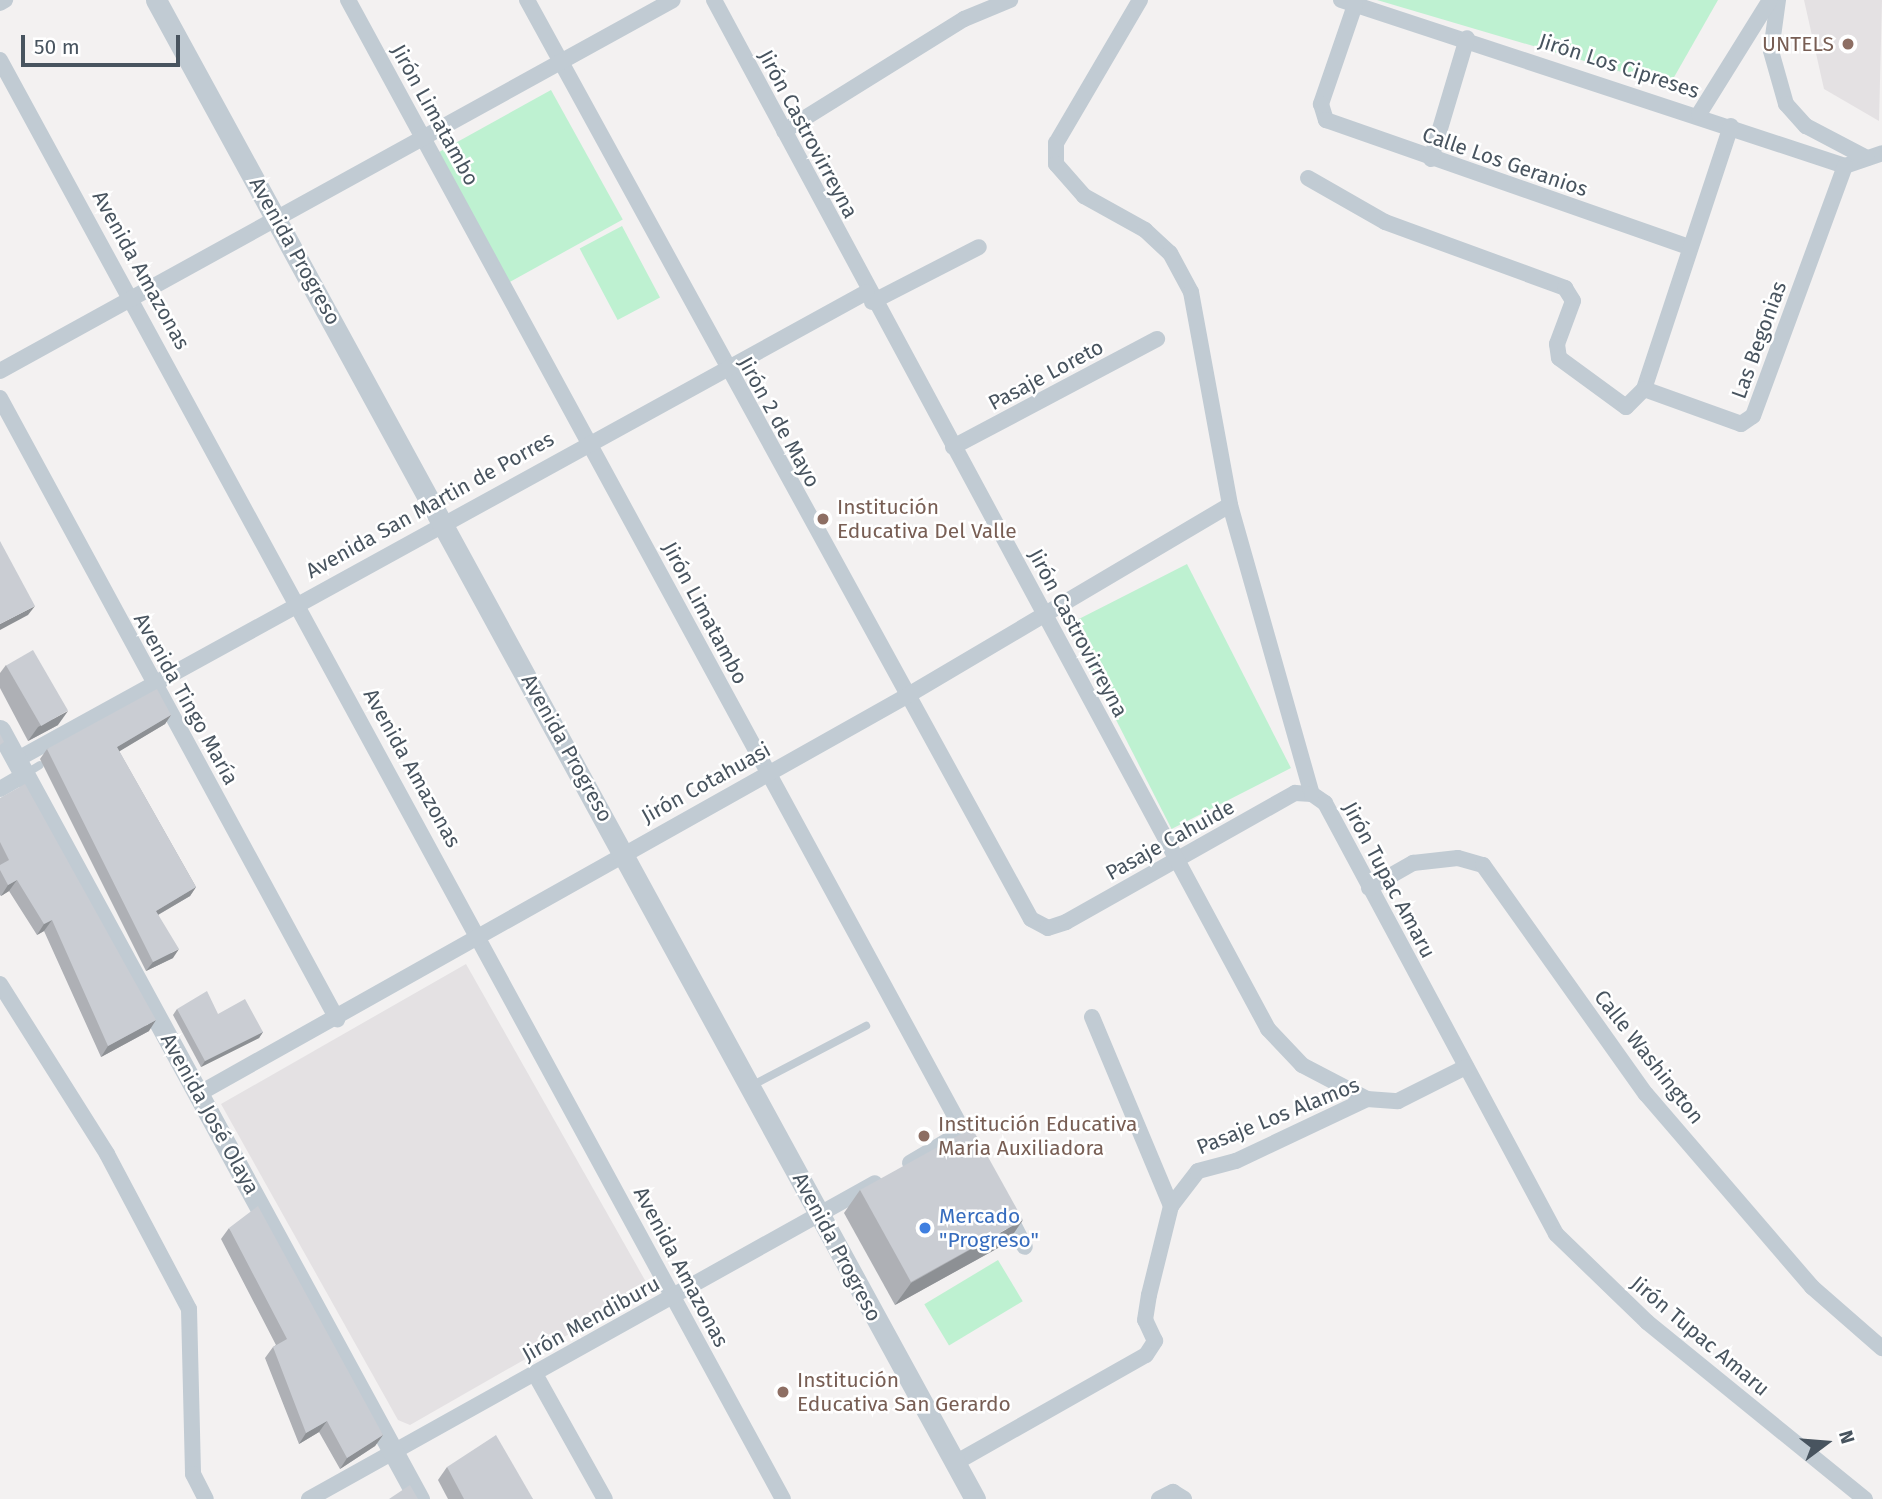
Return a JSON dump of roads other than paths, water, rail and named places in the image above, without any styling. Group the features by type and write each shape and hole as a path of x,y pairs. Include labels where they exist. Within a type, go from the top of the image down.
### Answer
{"street":[{"path":"0,3 5,0"},
{"name":"Avenida Progreso","path":"156,0 443,520 751,1086 819,1217 975,1499"},
{"name":"Jirón Limatambo","path":"348,0 982,1166"},
{"name":"Jirón 2 de Mayo","path":"527,0 905,697 1031,919 1048,928"},
{"path":"0,371 561,65 673,0"},
{"name":"Jirón Castrovirreyna","path":"714,0 870,297 1268,1029 1302,1065 1367,1098"},
{"path":"784,131 964,19 1010,0"},
{"name":"Jirón Tupac Amaru","path":"1140,0 1056,143 1056,164 1084,196 1145,230 1170,253 1191,292 1230,505 1312,794 1325,803 1556,1234 1575,1255 1865,1499"},
{"path":"1699,114 1770,0"},
{"path":"1778,0 1771,51 1786,104 1806,126 1874,155"},
{"name":"Jirón Los Cipreses","path":"1348,2 1699,114 1845,166"},
{"name":"Calle Los Geranios","path":"1348,2 1321,104 1326,120 1688,247"},
{"path":"1431,159 1467,38"},
{"name":"Avenida Amazonas","path":"0,60 133,298 783,1499"},
{"path":"1308,178 1385,222 1565,288 1573,301 1557,344 1559,358 1626,407 1644,389 1688,247 1731,126"},
{"path":"1845,166 1874,155"},
{"name":"Las Begonias","path":"1644,389 1741,424 1753,416 1845,166"},
{"name":"Avenida San Martin de Porres","path":"0,789 31,761 136,699 154,683 296,601 725,368 979,247"},
{"name":"Pasaje Loreto","path":"953,447 1157,339"},
{"name":"Avenida Tingo María","path":"0,398 154,683 160,701 337,1019"},
{"name":"Jirón Cotahuasi","path":"200,1093 337,1019 479,935 905,697 1230,505"},
{"name":"Avenida José Olaya","path":"0,730 31,761 200,1093 419,1499"},
{"name":"Pasaje Cahuide","path":"1048,928 1177,860 1295,793 1312,794"},
{"name":"Calle Washington","path":"1369,888 1413,863 1458,858 1483,865 1646,1094 1812,1286 1882,1348"},
{"path":"0,984 107,1154 189,1309 193,1474 205,1499"},
{"path":"1092,1017 1171,1206"},
{"name":"Pasaje Los Alamos","path":"955,1463 1146,1355 1155,1341 1145,1320 1171,1206 1198,1171 1236,1161 1367,1098 1398,1101 1466,1067"},
{"name":"Jirón Mendiburu","path":"309,1499 819,1217 964,1131"},
{"path":"1001,1201 1026,1247"},
{"path":"536,1374 605,1499"}],"lane":[{"path":"751,1086 866,1026"}],"place":[{"name":"UNTELS","path":"1848,44"},
{"name":"Institución Educativa Del Valle","path":"823,519"},
{"name":"Institución Educativa Maria Auxiliadora","path":"924,1136"},
{"name":"Mercado \"Progreso\"","path":"925,1228"},
{"name":"Institución Educativa San Gerardo","path":"783,1392"}]}
